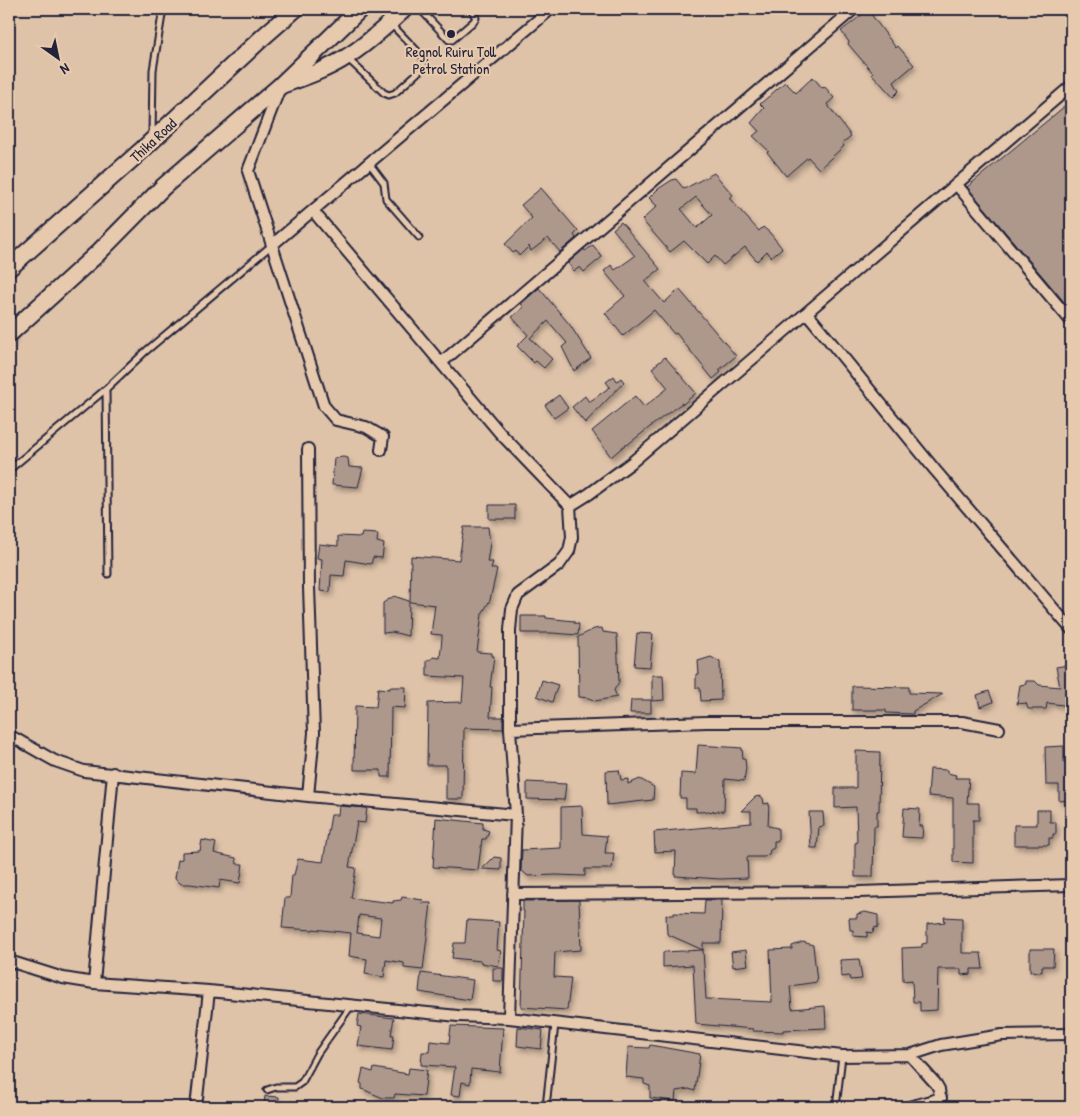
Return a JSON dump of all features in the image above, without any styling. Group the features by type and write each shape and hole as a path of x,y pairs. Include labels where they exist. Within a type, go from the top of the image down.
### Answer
{"highway":[{"name":"Thika Road","path":"9,268 152,141 262,37 295,9"},
{"path":"9,334 97,254 163,186 280,86 360,9"}],"main road":[{"path":"280,86 316,72 346,57 369,42 404,9"}],"street":[{"path":"272,246 551,9"},
{"path":"441,363 854,9"},
{"path":"1067,9 1071,14"},
{"path":"280,86 248,171 324,406 336,420 366,427 383,437 381,450"},
{"path":"570,506 631,463 1071,86"},
{"path":"956,184 1071,321"},
{"path":"313,211 500,433 570,506 572,537 569,551 559,565 518,595 512,609 510,630 510,729 516,815 509,1018"},
{"path":"807,313 934,470 1071,629"},
{"path":"308,449 309,587 314,733 308,796"},
{"path":"510,729 706,722 962,722 999,729"},
{"path":"9,736 55,761 84,771 308,796 516,815"},
{"path":"94,982 113,774"},
{"path":"513,894 859,892 1071,884"},
{"path":"9,961 63,978 94,982 209,991 458,1016 509,1018 842,1056 910,1055 941,1045 1002,1035 1071,1034"},
{"path":"196,1107 209,991"},
{"path":"909,1107 941,1103 939,1089 936,1084 910,1055"}],"lane":[{"path":"152,141 152,70 163,9"},
{"path":"420,9 449,40 452,40 474,22 476,18 470,9"},
{"path":"346,57 384,93 389,95 395,93 424,67 424,63 423,57 390,22"},
{"path":"368,164 384,183 386,199 419,237"},
{"path":"9,470 106,389 146,351 272,246"},
{"path":"106,389 108,574"},
{"path":"267,1090 276,1087 295,1087 302,1082 317,1054 351,1005"},
{"path":"546,1107 555,1023"},
{"path":"836,1107 842,1056"}],"shaded area":[{"path":"23,333 16,350 9,369 9,344"}],"building":[{"path":"868,10 896,48 898,46 914,65 894,82 899,91 893,97 848,44 849,42 841,31"},
{"path":"813,77 834,98 827,104 851,136 842,143 844,146 819,169 808,157 786,176 767,152 769,151 753,136 759,131 751,123 764,108 760,104 785,82 796,93"},
{"path":"1071,101 1071,310 967,187"},
{"path":"714,173 733,195 729,198 759,231 763,227 782,248 771,257 767,251 757,261 745,247 723,265 715,256 707,264 684,241 670,252 642,220 657,206 649,198 658,189 676,179 684,189","holes":["696,197 712,215 697,228 681,209"]},
{"path":"541,188 578,231 574,235 576,238 560,252 548,238 531,251 529,246 519,256 516,251 513,253 505,244 532,218 521,205"},
{"path":"621,222 660,269 645,281 664,303 679,289 736,356 719,370 721,372 713,379 676,333 674,334 654,310 623,336 605,313 625,296 604,271 611,265 615,270 635,256 613,229"},
{"path":"593,245 602,257 584,272 580,267 574,271 568,263 584,249 585,251"},
{"path":"539,288 570,325 591,358 574,371 562,347 567,343 548,321 530,338 552,359 544,368 536,361 534,363 517,346 528,335 512,317 524,307 521,304"},
{"path":"665,357 696,393 611,457 592,431 635,396 644,407 668,388 652,368"},
{"path":"614,376 617,381 621,378 624,382 585,423 572,407 585,396 589,402 610,387 606,382"},
{"path":"559,395 568,408 554,418 545,405"},
{"path":"334,458 348,458 349,467 363,468 358,487 332,485"},
{"path":"489,505 515,505 515,519 489,519"},
{"path":"464,527 488,527 490,543 487,562 493,562 491,569 497,569 490,600 482,614 477,652 492,653 492,656 494,656 490,687 492,687 490,717 503,717 503,729 464,728 463,799 446,799 446,765 427,765 428,703 462,702 464,678 427,676 427,660 433,657 440,658 442,635 431,634 435,605 410,602 411,556 459,560"},
{"path":"362,533 378,534 377,542 384,544 382,558 373,557 371,564 346,560 344,576 331,575 330,592 320,591 322,559 317,558 319,544 338,546 338,536 361,537"},
{"path":"394,596 409,601 408,636 392,632 383,633 383,603"},
{"path":"521,616 546,616 546,618 574,621 574,623 579,624 578,635 521,633"},
{"path":"602,628 603,632 617,634 619,682 614,690 617,697 595,701 579,697 578,637 594,629"},
{"path":"637,633 653,634 650,667 634,666"},
{"path":"711,657 720,662 721,700 701,701 700,688 696,688 696,674 699,674 698,661"},
{"path":"1068,665 1071,682 1071,706 1047,703 1046,709 1028,709 1026,703 1017,704 1020,685 1026,684 1026,681 1035,681 1039,685 1060,687 1056,667"},
{"path":"652,675 663,675 664,700 652,701"},
{"path":"542,680 558,685 552,702 537,696"},
{"path":"852,686 909,687 909,693 943,694 913,711 913,714 886,713 886,710 852,710"},
{"path":"390,687 406,687 405,708 391,707 390,777 381,777 381,770 354,770 355,706 376,707 378,688 390,689"},
{"path":"989,691 993,702 980,707 977,695"},
{"path":"631,700 651,700 651,713 630,713"},
{"path":"698,745 742,748 746,768 744,781 725,779 724,811 696,812 696,808 686,808 686,798 680,798 681,773 696,774"},
{"path":"1064,746 1064,762 1071,762 1071,800 1059,801 1059,785 1046,785 1045,747"},
{"path":"856,751 880,752 879,811 877,811 877,826 874,826 873,877 855,877 855,843 857,843 856,807 835,808 835,788 856,788"},
{"path":"930,769 947,770 947,773 956,775 955,778 969,778 967,803 979,803 979,820 973,820 973,863 953,862 953,798 928,796"},
{"path":"619,770 621,780 628,779 628,784 640,779 654,787 653,800 607,805 606,771"},
{"path":"527,782 566,784 564,800 527,799"},
{"path":"760,796 763,798 764,804 769,803 768,826 778,828 778,841 774,841 774,848 764,857 747,857 748,878 720,879 675,876 676,851 655,852 654,832 751,823 751,811 741,811 755,797"},
{"path":"339,806 367,808 365,823 357,822 349,867 356,868 351,898 393,903 393,901 401,900 402,897 423,900 422,903 431,903 423,970 404,968 404,963 386,960 384,977 365,974 367,959 349,956 351,933 282,928 285,898 290,898 292,875 294,875 298,859 323,862 331,815 338,815","holes":["359,915 381,918 379,936 357,933"]},
{"path":"582,806 583,834 607,836 605,853 614,853 612,869 585,869 585,876 528,876 521,870 522,850 561,848 561,807"},
{"path":"904,808 920,809 919,826 923,826 922,838 902,837"},
{"path":"1037,810 1050,810 1050,822 1056,822 1056,834 1053,834 1053,838 1049,838 1049,845 1014,845 1014,825 1037,825"},
{"path":"809,812 823,812 824,826 819,827 817,848 811,848"},
{"path":"436,818 483,823 483,829 489,831 486,839 482,839 478,870 433,867"},
{"path":"202,840 216,843 214,853 236,858 237,864 243,864 240,883 220,880 219,888 181,884 175,878 178,860 182,859 182,852 200,851"},
{"path":"494,857 501,858 501,870 482,869"},
{"path":"579,900 581,950 555,952 554,977 571,978 567,1010 521,1007 523,901"},
{"path":"705,900 722,900 721,943 703,943 703,950 667,934 666,915 674,915 674,913 704,914"},
{"path":"865,912 878,915 878,927 874,928 873,933 867,932 867,937 853,936 853,930 850,930 849,918 857,918 857,914"},
{"path":"944,917 962,918 962,953 981,953 983,969 971,969 971,974 961,975 961,969 938,969 937,1010 920,1011 920,1002 913,1002 912,980 903,981 902,948 922,947 922,944 927,943 927,924 945,922"},
{"path":"467,920 499,922 497,950 501,951 498,966 481,963 481,961 452,958 454,943 465,943"},
{"path":"803,942 813,945 817,982 790,986 792,1009 825,1006 826,1028 783,1030 783,1032 753,1031 753,1029 696,1024 693,965 663,967 663,952 703,950 706,999 772,1002 770,950 792,949 792,946"},
{"path":"1030,949 1054,949 1053,966 1042,966 1042,972 1030,971"},
{"path":"746,950 748,965 733,967 731,952"},
{"path":"859,959 862,979 850,980 849,976 841,977 840,960"},
{"path":"493,968 503,968 503,981 493,981"},
{"path":"421,973 473,980 470,1000 419,992"},
{"path":"359,1014 394,1018 391,1035 394,1035 392,1050 358,1046 361,1027 357,1026"},
{"path":"451,1026 503,1028 500,1072 471,1069 470,1084 462,1082 460,1096 451,1095 455,1067 421,1065 422,1052 429,1052 430,1041 449,1043"},
{"path":"518,1027 543,1030 541,1049 517,1046"},
{"path":"650,1045 700,1054 695,1091 689,1089 676,1091 675,1101 650,1098 650,1086 644,1084 644,1079 626,1077 628,1047 649,1048"},
{"path":"374,1068 408,1074 409,1068 427,1070 424,1096 395,1094 394,1098 383,1098 362,1089 362,1084 360,1083 363,1069 373,1072"},
{"path":"265,1096 279,1097 278,1106 264,1105"}],"place":[{"name":"Regnol Ruiru Toll Petrol Station","path":"451,34"}]}
